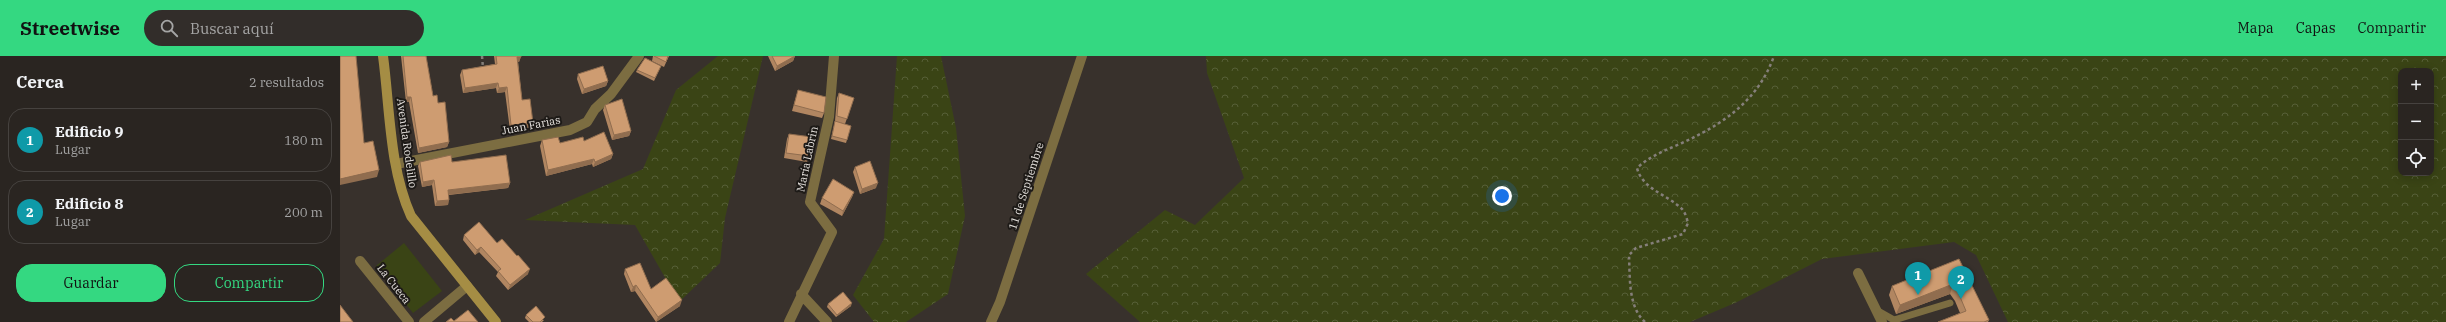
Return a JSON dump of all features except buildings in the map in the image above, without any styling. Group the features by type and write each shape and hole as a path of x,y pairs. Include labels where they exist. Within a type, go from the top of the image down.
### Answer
{"street":[{"name":"Avenida Rodelillo","path":"383,56 396,164 402,196 411,216 496,322"},
{"name":"Juan Farias","path":"396,164 570,130 587,122 595,109 612,94 639,56"},
{"name":"María Labrin","path":"790,322 832,232 810,202 829,116 834,56"},
{"name":"11 de Septiembre","path":"991,322 1000,302 1082,56"},
{"name":"La Cueca","path":"360,261 409,322"},
{"path":"1858,273 1878,311 1882,322"},
{"path":"424,322 466,286"},
{"path":"802,294 827,322"}],"lane":[{"path":"1878,311 1894,320 1950,303"}],"path":[{"path":"482,56 483,68"},
{"path":"1645,322 1635,311 1630,276 1629,255 1636,248 1682,234 1688,223 1683,210 1664,197 1639,176 1637,168 1647,158 1710,130 1734,114 1767,75 1774,56"}],"green space":[{"path":"718,56 763,56 725,218 720,263 679,302 635,225 525,220 643,169 676,90"},
{"path":"897,56 941,56 956,128 965,216 948,294 906,322 874,322 853,295 884,239"},
{"path":"1206,56 2446,56 2446,322 2008,322 1976,255 1954,242 1822,259 1735,303 1690,322 1140,322 1086,274 1165,210 1195,225 1244,178 1207,73"},
{"path":"404,243 442,291 413,313 376,266"}],"place":[{"name":"Edificio 9","path":"1918,295"},
{"name":"Edificio 8","path":"1961,299"}]}
